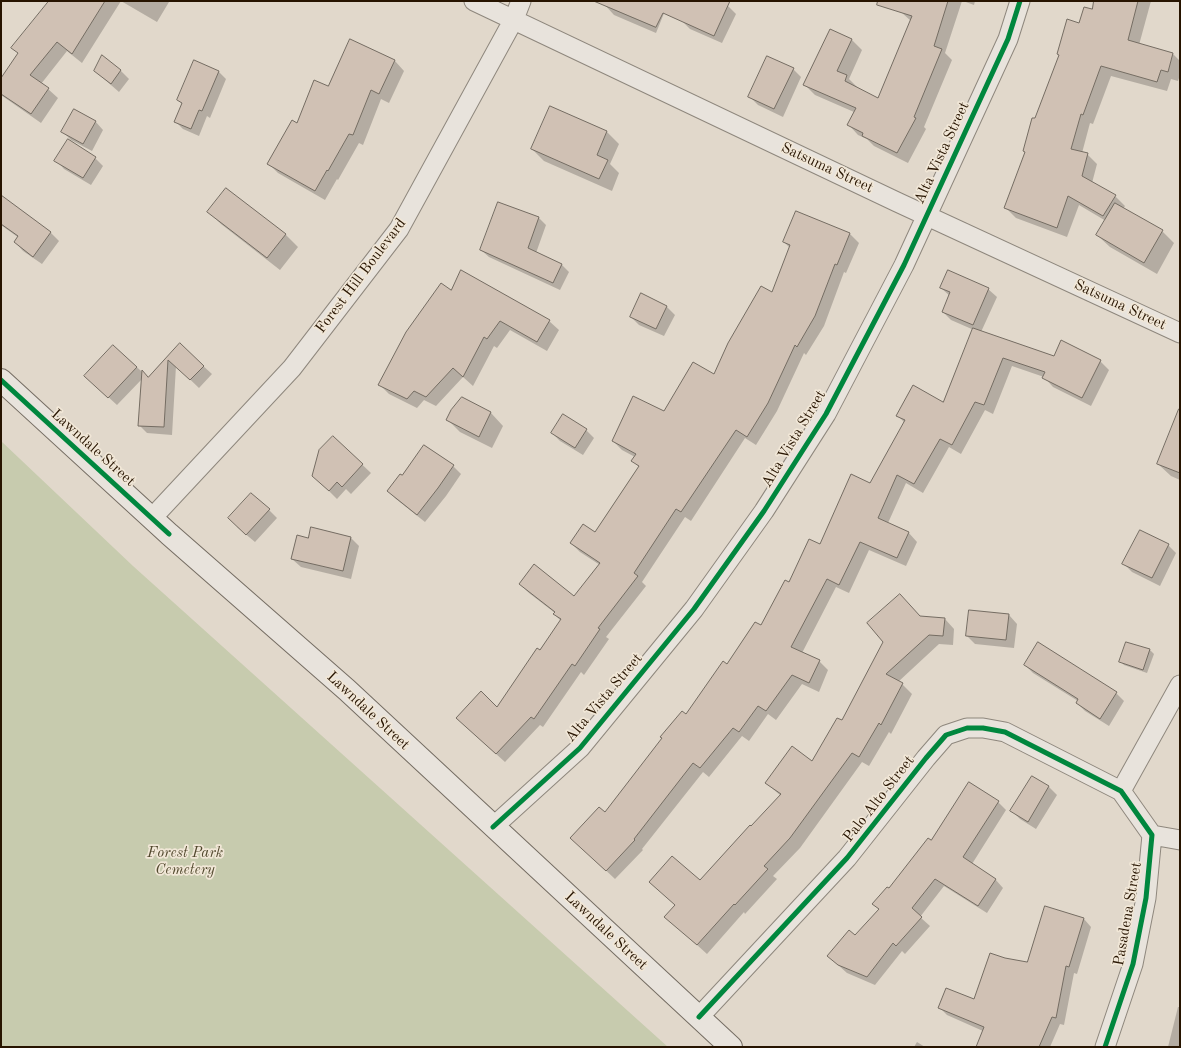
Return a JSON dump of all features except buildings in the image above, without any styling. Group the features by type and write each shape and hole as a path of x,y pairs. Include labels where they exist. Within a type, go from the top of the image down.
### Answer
{"main road":[{"name":"Lawndale Street","path":"1,380 152,518 347,690 731,1047"}],"street":[{"name":"Satsuma Street","path":"474,1 926,215 1180,333"},
{"name":"Forest Hill Boulevard","path":"152,518 292,368 399,229 514,19 521,1"},
{"name":"Alta Vista Street","path":"493,827 580,748 694,609 764,511 826,414 904,265 1008,39 1020,1"},
{"path":"1180,685 1121,791 1152,835 1180,840"},
{"name":"Palo Alto Street","path":"699,1017 847,858 921,764 946,735 966,728 983,728 1005,732 1121,791"},
{"name":"Pasadena Street","path":"1105,1047 1133,964 1146,898 1152,835"}],"green space":[{"name":"Forest Park Cemetery","path":"1,441 133,566 668,1047 1,1047"}],"cycle path":[{"path":"493,827 580,748 694,609 764,511 826,414 904,265 1008,39 1020,1"},
{"path":"1,380 169,534"},
{"path":"699,1017 847,858 946,735 967,728 983,728 1005,732 1121,791 1152,835 1146,898 1133,964 1105,1047"}]}
